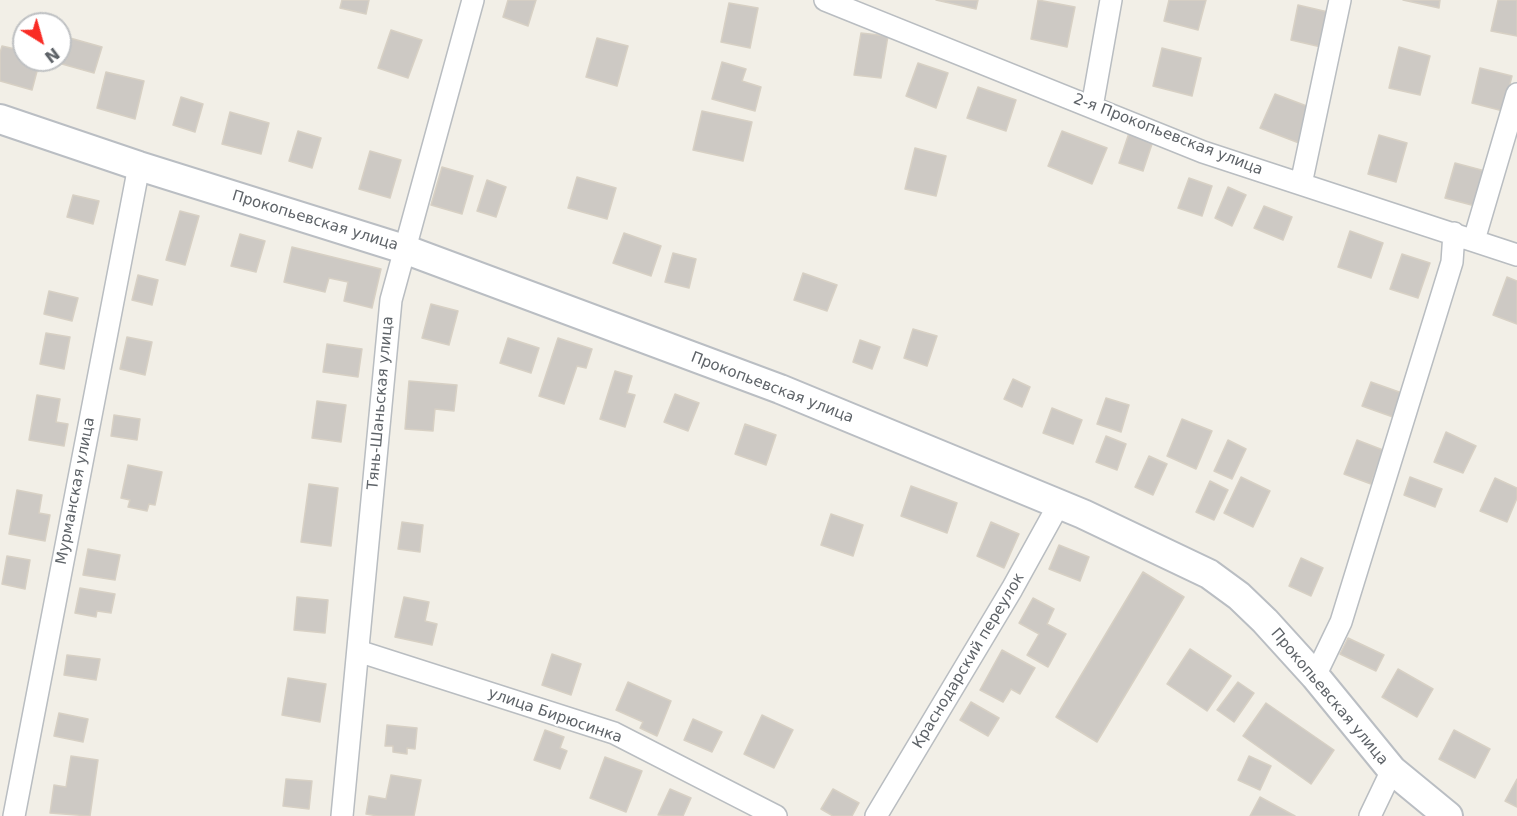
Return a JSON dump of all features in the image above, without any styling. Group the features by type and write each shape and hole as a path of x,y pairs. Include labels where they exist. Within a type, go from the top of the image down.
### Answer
{"main road":[{"name":"Прокопьевская улица","path":"0,119 139,166 404,249 780,389 1059,504 1209,574 1239,596 1265,621 1315,676 1392,770 1449,816"}],"street":[{"name":"Тянь-Шаньская улица","path":"342,816 391,300 473,0"},
{"name":"2-я Прокопьевская улица","path":"825,0 872,9 1092,107 1203,152 1517,255"},
{"path":"1092,107 1111,0"},
{"path":"1301,184 1341,0"},
{"path":"1315,676 1341,622 1452,262 1464,236 1517,93"},
{"name":"Мурманская улица","path":"14,816 139,166"},
{"name":"Краснодарский переулок","path":"876,816 1012,589 1059,504"},
{"name":"улица Бирюсинка","path":"358,651 614,734 776,816"},
{"path":"1370,816 1392,770"}],"building":[{"path":"342,0 369,0 366,14 340,8"},
{"path":"508,0 536,0 528,26 503,17"},
{"path":"936,0 978,0 976,9"},
{"path":"1038,0 1075,7 1067,47 1031,39"},
{"path":"1169,0 1206,0 1198,30 1164,21"},
{"path":"1403,0 1440,0 1439,8"},
{"path":"1498,0 1517,0 1517,36 1491,31"},
{"path":"729,3 758,8 750,48 721,42"},
{"path":"1298,5 1328,12 1321,47 1291,40"},
{"path":"391,30 422,40 408,78 378,68"},
{"path":"861,33 888,36 881,78 854,75"},
{"path":"597,38 628,46 617,86 586,77"},
{"path":"72,39 102,47 94,73 72,67"},
{"path":"2,46 12,48 12,72 37,72 32,90 0,81"},
{"path":"1399,47 1430,56 1420,95 1389,88"},
{"path":"1162,48 1201,58 1192,96 1153,86"},
{"path":"722,62 746,69 742,81 761,87 755,111 712,99"},
{"path":"918,63 948,73 936,108 906,96"},
{"path":"1480,68 1512,76 1503,111 1472,103"},
{"path":"106,72 144,81 135,119 97,108"},
{"path":"978,87 1016,100 1006,131 967,118"},
{"path":"1275,94 1312,108 1299,143 1260,128"},
{"path":"181,97 203,104 195,132 173,125"},
{"path":"702,111 752,122 743,161 693,150"},
{"path":"230,112 269,123 261,154 222,144"},
{"path":"298,131 321,138 312,168 289,161"},
{"path":"1062,131 1107,148 1092,184 1048,166"},
{"path":"1129,133 1153,141 1143,171 1119,163"},
{"path":"1379,135 1407,143 1396,182 1368,174"},
{"path":"915,148 946,156 936,196 905,189"},
{"path":"370,151 401,160 390,198 359,189"},
{"path":"1455,163 1489,172 1479,207 1445,198"},
{"path":"442,167 473,176 462,214 431,205"},
{"path":"577,177 616,188 607,219 568,208"},
{"path":"1189,178 1212,186 1202,216 1178,208"},
{"path":"487,180 506,187 496,217 477,211"},
{"path":"1228,187 1246,195 1232,226 1215,218"},
{"path":"73,195 99,201 93,224 67,217"},
{"path":"1264,206 1292,217 1283,240 1254,228"},
{"path":"180,211 199,216 185,265 166,260"},
{"path":"1350,231 1383,243 1371,278 1338,267"},
{"path":"624,233 661,246 651,276 613,263"},
{"path":"240,234 265,241 256,272 231,266"},
{"path":"292,247 381,269 372,308 344,301 348,282 329,278 325,292 284,282"},
{"path":"673,253 696,259 689,288 665,282"},
{"path":"1402,254 1430,263 1418,298 1390,289"},
{"path":"803,273 837,285 827,311 794,300"},
{"path":"138,275 158,280 152,305 132,300"},
{"path":"1507,277 1517,281 1517,324 1493,315"},
{"path":"49,291 78,298 72,321 44,314"},
{"path":"431,304 458,311 449,345 422,338"},
{"path":"913,329 937,336 927,366 904,358"},
{"path":"46,333 70,337 64,369 40,364"},
{"path":"127,337 152,342 145,375 120,369"},
{"path":"508,338 539,348 531,373 500,363"},
{"path":"558,338 592,349 586,368 577,366 564,404 539,396"},
{"path":"860,340 880,347 872,369 853,362"},
{"path":"327,344 362,349 358,377 323,372"},
{"path":"615,371 632,376 627,393 635,395 625,427 600,419"},
{"path":"1013,379 1030,387 1022,407 1004,399"},
{"path":"409,381 457,385 454,411 435,409 433,431 405,429"},
{"path":"1371,382 1402,393 1393,417 1362,406"},
{"path":"675,394 699,403 688,431 664,422"},
{"path":"37,395 60,399 56,422 68,424 64,446 29,440"},
{"path":"1106,398 1129,405 1121,432 1097,424"},
{"path":"317,401 346,405 341,442 312,438"},
{"path":"1052,408 1082,420 1073,444 1043,433"},
{"path":"114,415 140,419 137,440 111,436"},
{"path":"1182,419 1212,431 1196,469 1167,456"},
{"path":"745,424 776,435 766,465 735,454"},
{"path":"1446,432 1476,446 1463,473 1434,462"},
{"path":"1106,436 1126,444 1117,470 1096,462"},
{"path":"1228,440 1246,449 1232,479 1214,471"},
{"path":"1357,440 1383,450 1371,484 1344,474"},
{"path":"1149,456 1167,464 1153,495 1135,487"},
{"path":"128,465 162,472 155,505 149,504 147,511 128,507 130,500 121,498"},
{"path":"1241,477 1270,491 1253,527 1224,513"},
{"path":"1410,477 1442,489 1435,507 1404,495"},
{"path":"1495,478 1517,488 1517,498 1507,522 1480,511"},
{"path":"1210,481 1228,490 1214,520 1196,512"},
{"path":"309,484 338,488 331,546 301,542"},
{"path":"911,486 957,503 947,533 901,516"},
{"path":"17,490 42,495 39,513 50,515 45,541 9,534"},
{"path":"831,514 863,525 853,556 821,545"},
{"path":"402,522 423,525 420,552 398,549"},
{"path":"991,522 1019,534 1004,568 977,556"},
{"path":"1059,545 1089,557 1080,581 1049,569"},
{"path":"88,549 120,555 115,580 83,575"},
{"path":"7,556 30,560 25,589 2,584"},
{"path":"1301,558 1323,568 1311,596 1289,586"},
{"path":"1143,572 1184,597 1097,742 1056,717"},
{"path":"80,588 115,594 111,613 97,611 96,617 75,613"},
{"path":"297,597 328,600 325,633 294,630"},
{"path":"404,597 429,602 425,621 437,624 432,645 395,637"},
{"path":"1033,598 1054,609 1047,624 1066,634 1048,667 1027,655 1039,634 1019,623"},
{"path":"1348,638 1384,655 1376,671 1340,654"},
{"path":"1190,649 1231,676 1207,711 1167,684"},
{"path":"1002,650 1035,668 1020,694 1011,689 1003,702 980,690"},
{"path":"552,654 581,664 571,695 542,685"},
{"path":"67,655 100,659 96,680 64,675"},
{"path":"1398,669 1433,689 1417,717 1382,697"},
{"path":"288,678 326,684 320,722 282,715"},
{"path":"628,682 671,701 657,736 640,728 643,722 616,710"},
{"path":"1238,682 1254,693 1234,722 1217,710"},
{"path":"971,702 999,718 988,736 960,720"},
{"path":"1266,703 1334,750 1311,784 1243,736"},
{"path":"59,713 88,719 83,742 54,736"},
{"path":"762,715 793,730 774,768 744,754"},
{"path":"693,719 722,732 712,752 684,740"},
{"path":"387,725 417,728 415,749 407,748 407,754 393,752 393,746 385,746"},
{"path":"545,730 564,737 560,748 567,751 560,769 534,760"},
{"path":"1454,730 1490,749 1475,778 1439,759"},
{"path":"71,756 98,760 90,816 50,813 54,785 66,787"},
{"path":"1249,756 1271,766 1260,790 1238,780"},
{"path":"605,757 642,771 626,812 590,798"},
{"path":"391,775 421,780 414,816 366,814 369,796 386,799"},
{"path":"286,779 312,781 309,809 283,806"},
{"path":"1517,779 1517,807 1505,801"},
{"path":"670,789 691,798 683,816 658,815"},
{"path":"833,789 859,803 852,816 833,816 821,809"},
{"path":"1260,797 1295,816 1250,816"}]}
